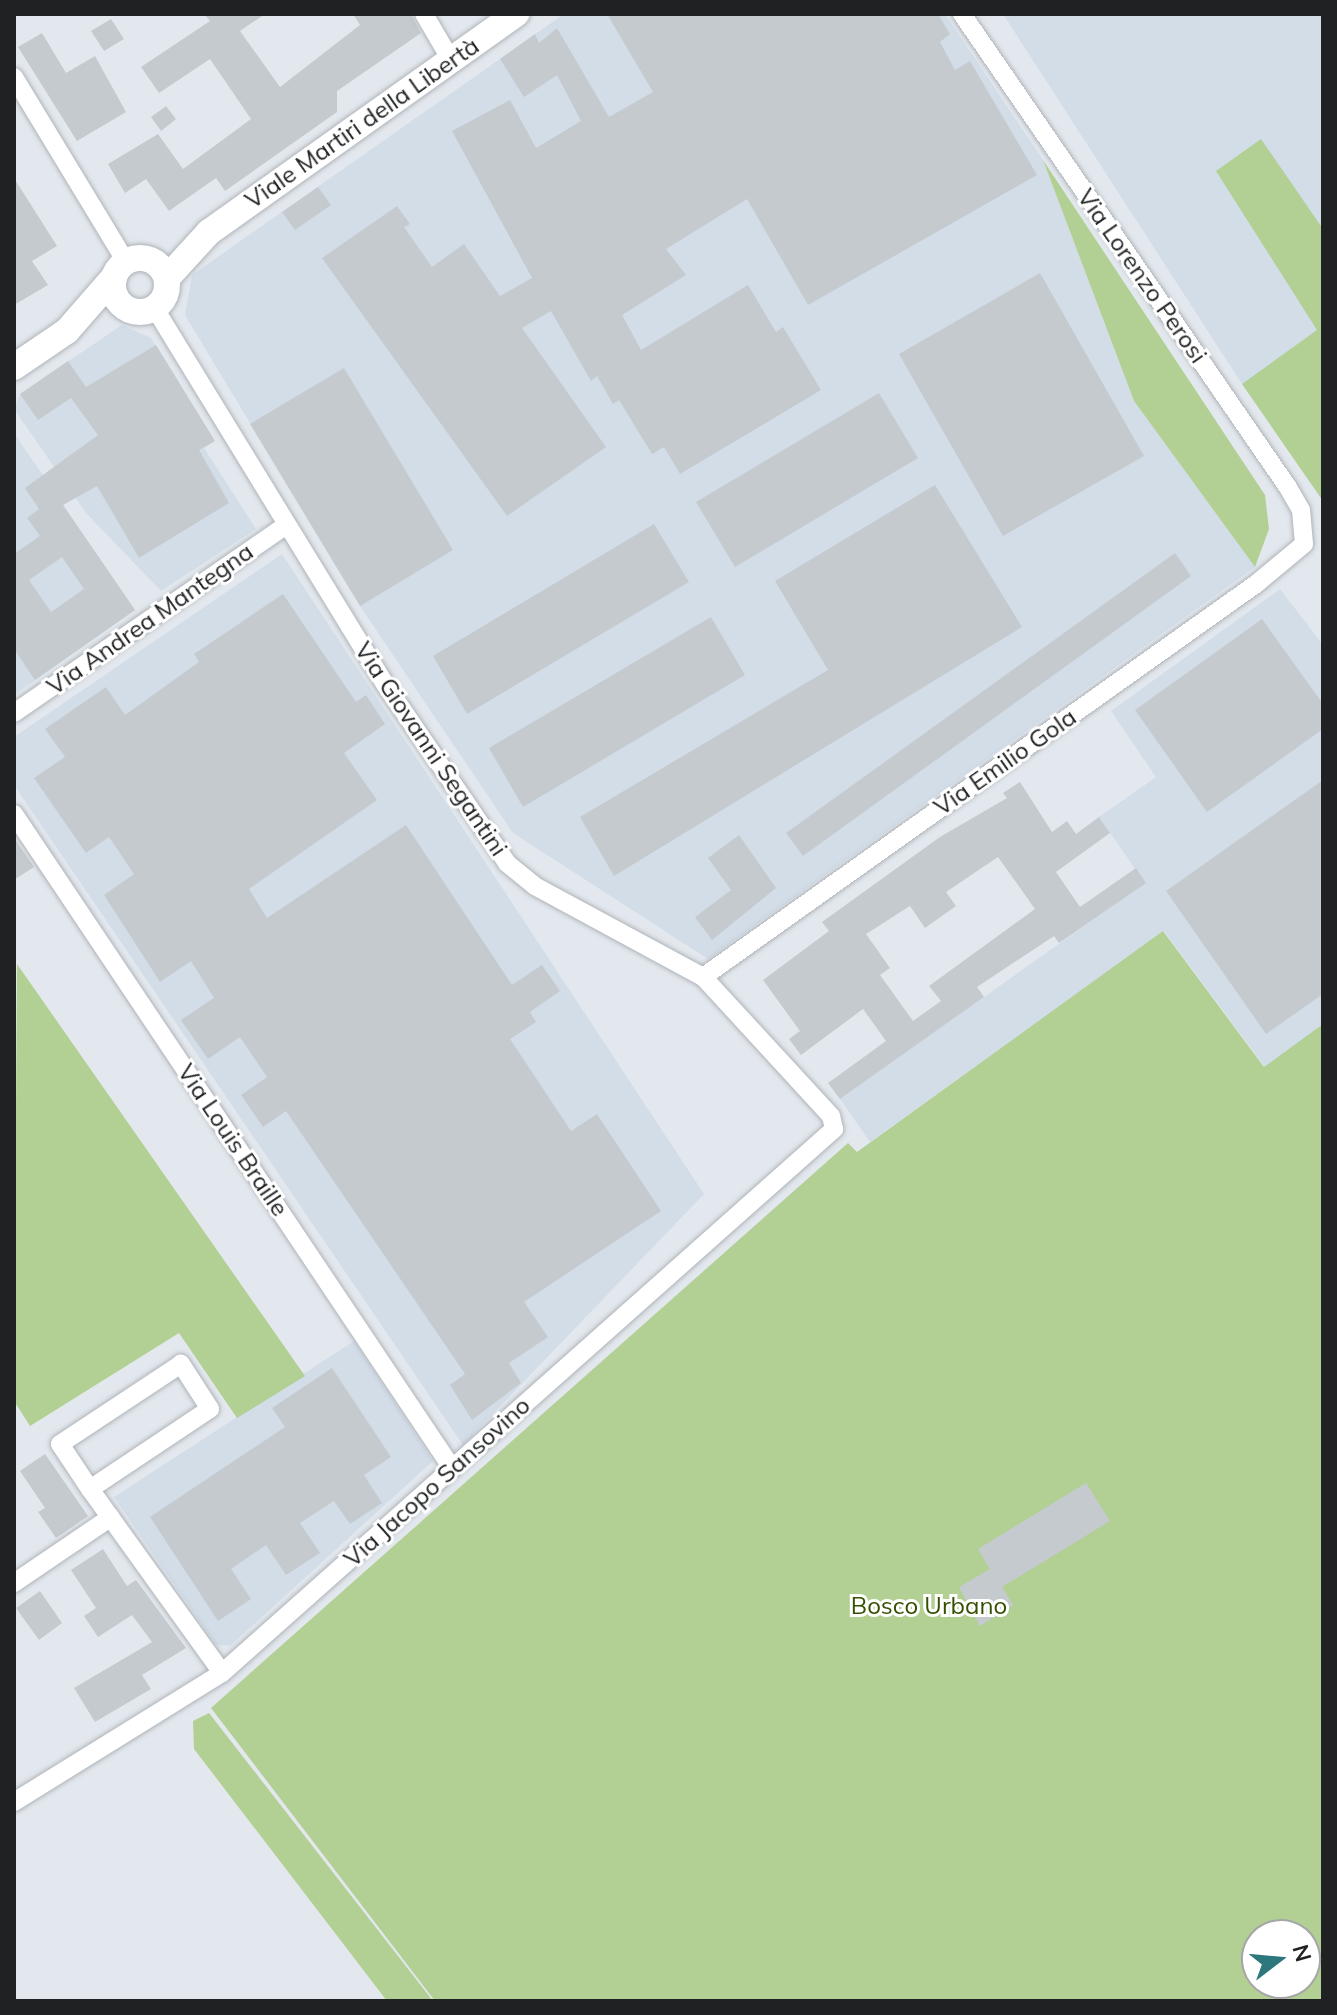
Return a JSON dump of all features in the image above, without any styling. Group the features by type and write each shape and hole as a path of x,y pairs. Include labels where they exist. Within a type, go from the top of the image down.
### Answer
{"street":[{"path":"424,14 451,60"},
{"name":"Viale Martiri della Libertà","path":"67,331 127,309 155,309 167,294 167,278 209,232 516,14"},
{"name":"Via Lorenzo Perosi","path":"962,14 1287,486 1301,510 1304,544"},
{"path":"14,77 129,266 167,278"},
{"name":"Viale Martiri della Libertà","path":"14,367 67,331 129,266 209,232"},
{"path":"127,309 115,296 129,266"},
{"name":"Via Giovanni Segantini","path":"155,309 393,697 507,863 535,886 703,977 831,1116 834,1129"},
{"name":"Via Andrea Mantegna","path":"14,713 287,525"},
{"name":"Via Emilio Gola","path":"703,977 1256,584 1304,544"},
{"name":"Via Louis Braille","path":"14,814 452,1468"},
{"name":"Via Jacopo Sansovino","path":"14,1802 222,1673 834,1129"},
{"path":"90,1489 210,1409 181,1364 60,1444 90,1489 222,1673"},
{"path":"14,1583 111,1517"}],"shaded area":[{"path":"564,14 945,14 1043,160 1134,401 1255,567 708,959 513,833 360,606 185,315 192,275"},
{"path":"1003,14 1323,14 1323,501 1242,384"},
{"path":"122,325 151,338 215,441 204,448 256,529 161,591 86,513 14,409 20,394"},
{"path":"14,433 135,610 14,695"},
{"path":"282,554 704,1194 463,1445 14,785 14,737"},
{"path":"1280,589 1323,645 1323,1024 1265,1067 1164,931 870,1142 840,1099 1145,883 1099,817 1156,777 1111,711"},
{"path":"354,1341 433,1461 230,1646 216,1645 114,1497"}],"green space":[{"path":"1261,139 1323,229 1323,501 1242,384 1317,330 1216,171"},
{"path":"1043,160 1265,495 1269,529 1255,567 1134,401"},
{"name":"Bosco Urbano","path":"1163,931 1264,1067 1323,1024 1323,2001 435,2001 211,1708 848,1143 857,1152"},
{"path":"17,964 305,1376 237,1418 179,1333 30,1426 14,1401"},
{"path":"209,1713 433,2001 387,2001 194,1749 193,1721"}],"building":[{"path":"204,14 265,14 240,31 280,87 360,25 353,14 411,14 421,33 337,91 337,112 225,191 216,178 169,211 146,179 125,193 108,164 158,134 183,169 251,119 210,59 159,93 141,67 210,21"},
{"path":"607,14 938,14 950,34 940,42 955,70 970,61 1037,175 808,305 747,199 666,249 686,275 622,315 641,350 748,285 776,332 783,327 821,390 680,474 664,447 652,454 619,400 613,404 597,376 591,381 551,311 522,328 606,447 507,516 322,258 397,206 410,224 404,227 432,267 464,244 500,296 532,278 452,131 510,100 536,148 581,121 557,75 524,97 500,59 535,34 539,43 557,28 609,117 653,92"},
{"path":"111,19 124,39 104,51 91,31"},
{"path":"42,33 66,73 95,56 126,112 77,141 18,47"},
{"path":"166,106 176,119 161,131 151,117"},
{"path":"14,178 57,246 32,261 48,285 14,305"},
{"path":"318,187 331,205 295,230 282,212"},
{"path":"1040,273 1144,456 1003,536 899,354"},
{"path":"156,345 215,441 199,450 229,503 139,558 97,486 63,505 135,610 35,680 14,649 14,554 40,536 27,518 39,509 25,488 98,435 71,398 38,420 20,394 68,361 86,387","holes":["62,557 84,589 51,612 29,580"]},
{"path":"344,368 453,550 360,606 250,424"},
{"path":"879,393 918,458 735,567 696,502"},
{"path":"935,485 1022,627 614,876 580,817 828,670 775,581"},
{"path":"654,524 689,582 467,714 433,656"},
{"path":"1175,553 1191,576 803,856 786,833"},
{"path":"283,594 356,702 366,695 385,724 344,753 377,800 249,889 267,918 406,825 512,985 542,965 560,991 530,1012 536,1022 510,1039 571,1131 597,1114 661,1211 524,1302 548,1337 509,1363 521,1383 472,1420 450,1385 465,1374 286,1111 263,1127 241,1095 267,1077 240,1037 208,1059 181,1020 214,998 191,961 160,982 104,895 134,874 109,837 86,853 34,778 65,757 45,729 106,687 125,715 199,662 194,654"},
{"path":"711,617 745,675 523,807 489,748"},
{"path":"1262,619 1323,704 1323,729 1207,812 1135,710"},
{"path":"1323,780 1323,994 1266,1034 1166,891"},
{"path":"1020,782 1052,832 1067,821 1076,834 1099,817 1110,833 1056,872 1080,907 1136,868 1146,883 1059,943 1054,936 977,987 984,997 840,1099 828,1083 886,1041 863,1009 801,1055 789,1039 800,1031 763,980 829,931 822,922 940,837 1007,798 1003,793","holes":["998,857 1035,909 929,986 941,1001 913,1021 880,975 890,968 866,934 910,906 925,928 956,906 946,892"]},
{"path":"739,835 776,888 712,940 695,917 731,890 708,858"},
{"path":"14,838 34,867 14,880"},
{"path":"332,1368 391,1457 364,1475 382,1503 350,1524 334,1501 300,1523 320,1553 286,1575 266,1545 231,1569 251,1599 218,1621 150,1517 285,1427 272,1408"},
{"path":"45,1454 88,1516 56,1538 38,1512 45,1508 20,1471"},
{"path":"1086,1483 1110,1521 1002,1587 1013,1605 980,1626 959,1587 990,1569 978,1549"},
{"path":"103,1549 127,1586 136,1580 186,1648 142,1675 151,1689 95,1722 74,1688 152,1642 132,1615 98,1637 84,1616 96,1608 71,1570"},
{"path":"40,1591 62,1623 39,1640 16,1608"}]}
